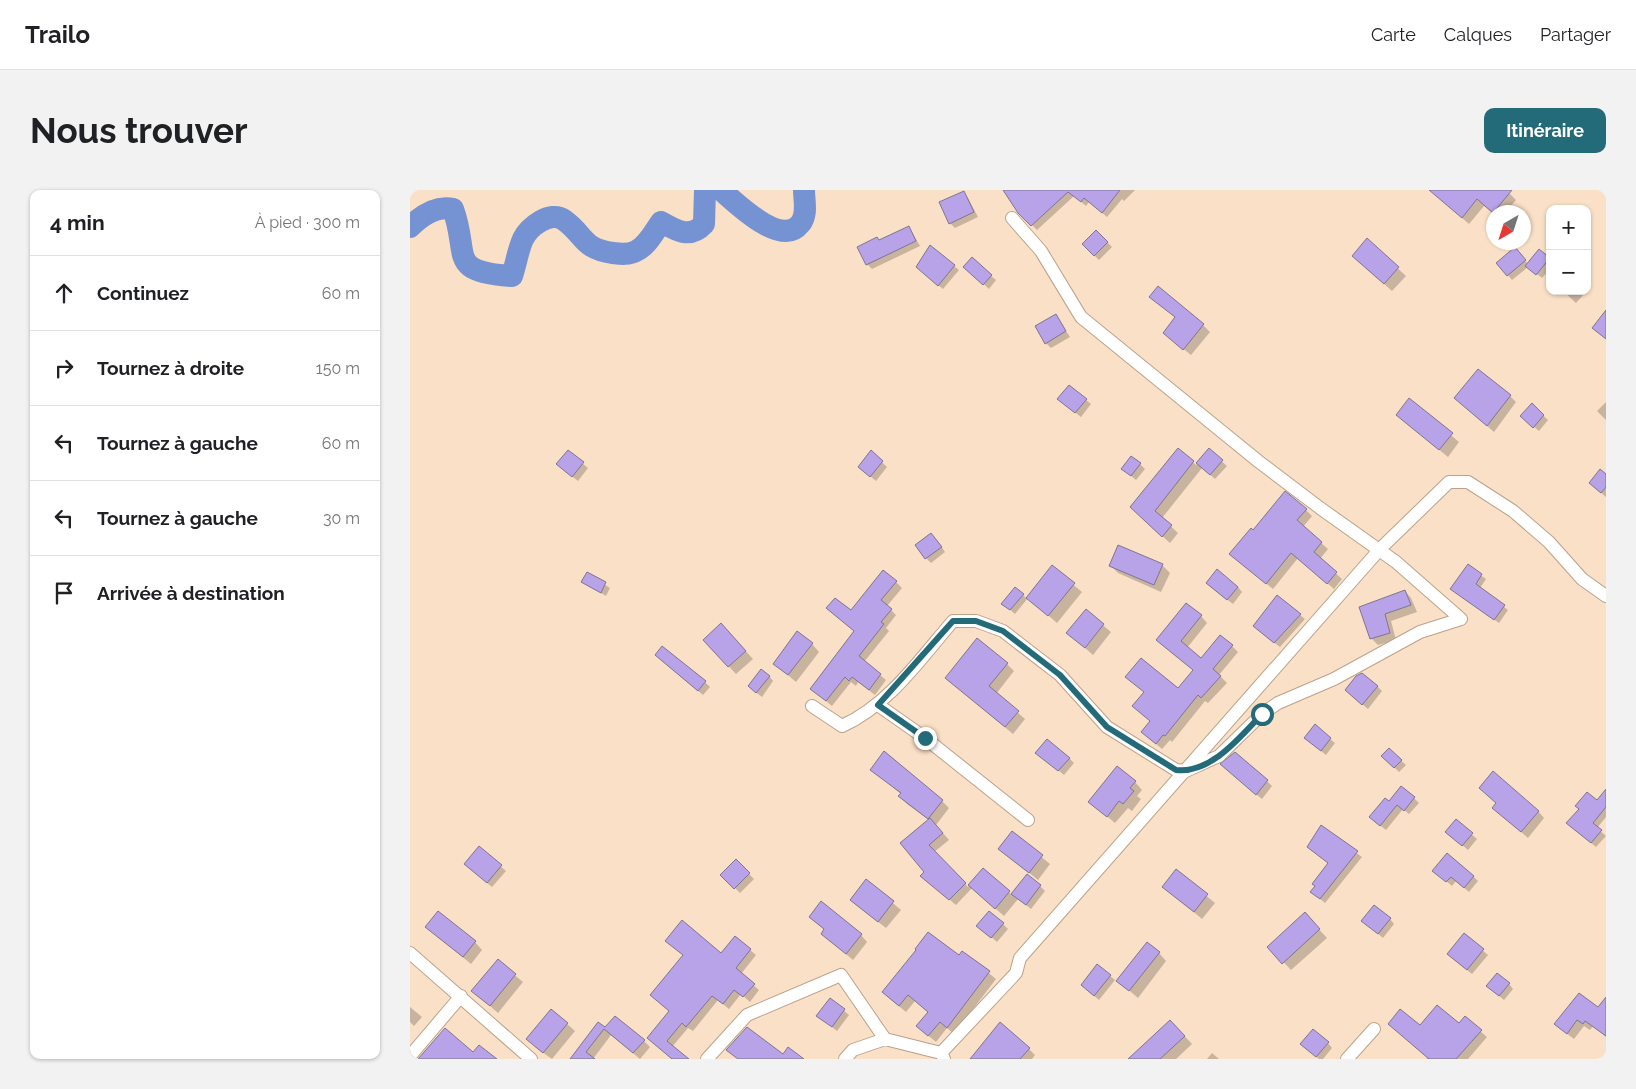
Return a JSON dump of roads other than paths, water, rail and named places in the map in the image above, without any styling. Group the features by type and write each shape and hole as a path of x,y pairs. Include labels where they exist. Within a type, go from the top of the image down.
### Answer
{"street":[{"path":"812,706 842,726 863,717 878,705 953,621 976,621 1003,631 1060,675 1107,727 1176,770 1186,771 1219,756 1262,714 1278,703 1334,679 1420,632 1461,619 1380,549 1258,462 1080,317 1041,251 1012,218"},
{"path":"845,1059 853,1050 885,1039 943,1056 1016,973 1020,958 1186,771 1278,662 1380,549 1449,482 1468,482 1513,511 1549,542 1582,579 1606,596"},
{"path":"878,705 925,738 1028,820"},
{"path":"410,953 532,1059"},
{"path":"707,1059 747,1015 841,975 885,1039"},
{"path":"410,1056 461,996"},
{"path":"1347,1059 1374,1029"}],"waterway":[{"path":"410,227 430,212 441,208 453,209 464,258 469,265 477,270 491,274 512,276 523,239 535,225 546,218 558,217 564,220 589,245 595,248 613,253 628,254 644,246 661,222 683,232 699,229 704,224 705,190"},
{"path":"721,190 759,220 770,227 782,230 792,230 800,224 805,212 804,190"}]}
